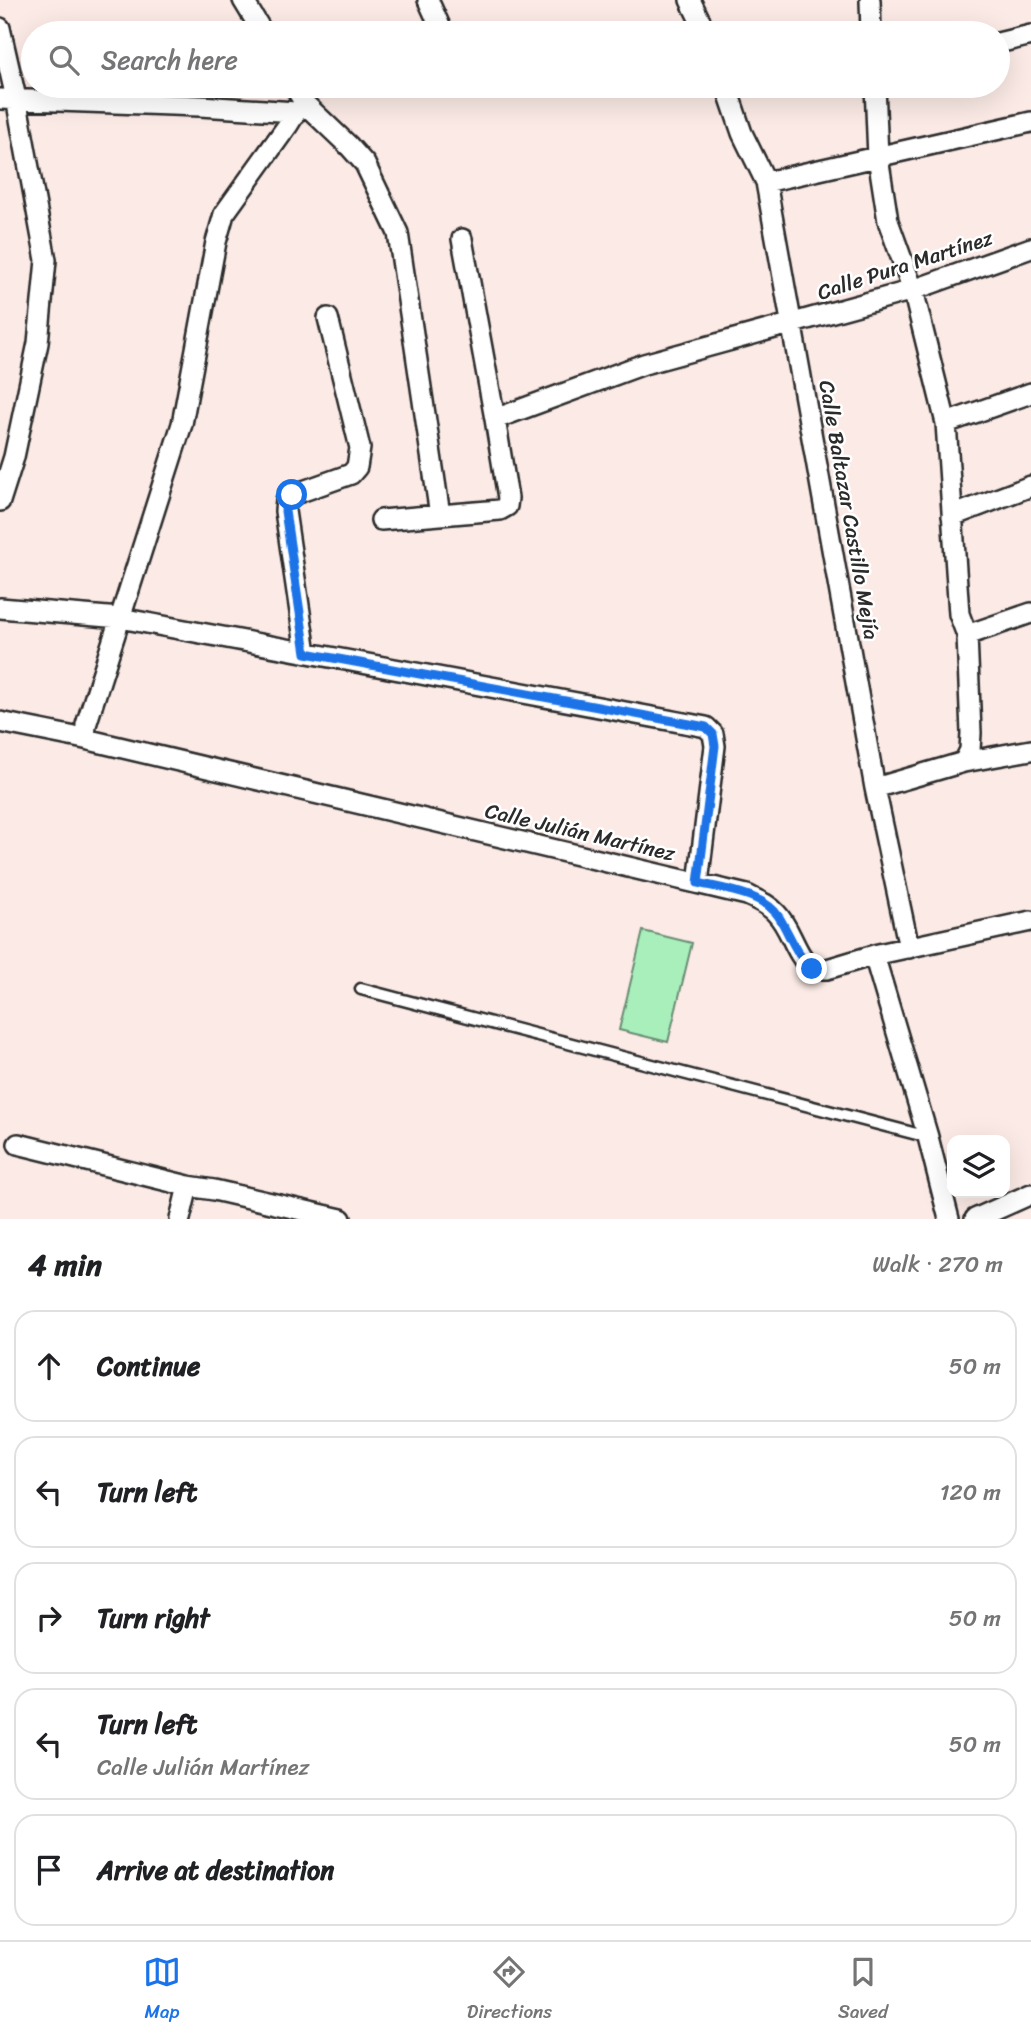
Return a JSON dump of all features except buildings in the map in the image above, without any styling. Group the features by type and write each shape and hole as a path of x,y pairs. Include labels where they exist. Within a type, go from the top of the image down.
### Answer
{"street":[{"path":"243,0 256,21"},
{"path":"428,0 438,21"},
{"path":"691,0 701,21"},
{"path":"870,0 871,21"},
{"path":"0,28 8,99 46,260 38,343 14,457 0,501"},
{"path":"1010,40 1031,34"},
{"path":"298,98 301,109"},
{"name":"Calle Baltazar Castillo Mejía","path":"730,98 742,133 766,183 875,788 909,948"},
{"path":"876,98 878,157 888,222 913,290 946,424 959,614 967,635 971,733 970,750 964,762"},
{"path":"8,99 301,109 349,146 365,164 398,233 440,515"},
{"path":"85,740 86,725 182,424 216,242 224,214 301,109"},
{"path":"766,183 1031,122"},
{"path":"381,520 500,510 507,506 495,419 462,239"},
{"name":"Calle Pura Martínez","path":"495,419 644,364 913,290 1031,248"},
{"path":"306,653 285,511 286,500 292,495 351,474 357,467 360,448 328,318"},
{"path":"946,424 1031,393"},
{"path":"953,516 1031,486"},
{"path":"0,608 120,618 706,727 713,734 715,746 698,883"},
{"path":"967,635 1031,613"},
{"name":"Calle Julián Martínez","path":"0,722 747,895 778,914 803,961 812,969 827,969 1031,921"},
{"path":"875,788 964,762 1031,750"},
{"path":"874,956 928,1137 949,1219"},
{"path":"18,1144 188,1186 341,1219"},
{"path":"180,1219 188,1186"},
{"path":"975,1219 1031,1194"}],"lane":[{"path":"361,989 928,1137"}],"green space":[{"path":"643,931 692,943 668,1042 619,1030"}],"route":[{"path":"292,495 286,500 285,511 306,653 706,727 713,734 715,746 698,883 747,895 765,904 778,914 803,961 812,969"}]}
